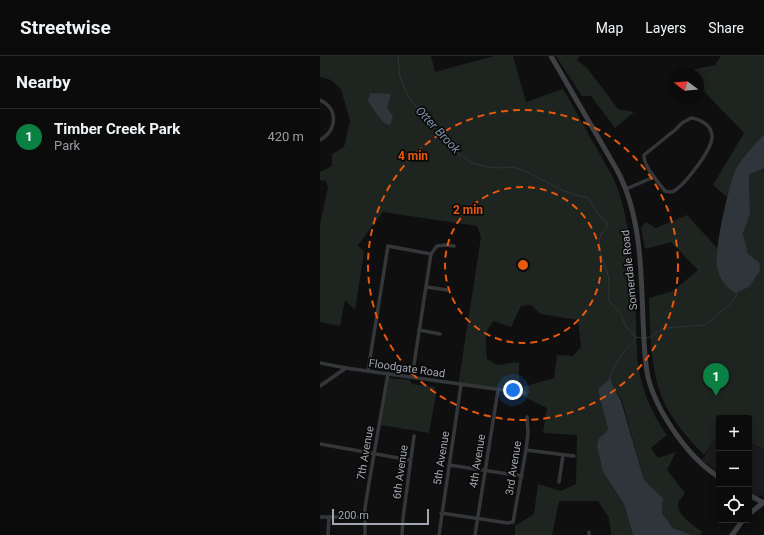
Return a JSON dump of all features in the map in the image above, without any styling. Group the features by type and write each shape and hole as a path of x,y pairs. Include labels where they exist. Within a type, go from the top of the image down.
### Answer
{"main road":[{"name":"Somerdale Road","path":"551,56 618,170 626,189 638,241 645,353 648,376 652,390 665,417 688,450 702,465 716,475"},
{"path":"752,497 764,503 752,512"},
{"path":"732,535 741,523"}],"street":[{"path":"320,100 328,105 334,118 331,128 326,136 320,140"},
{"path":"691,118 705,123 712,134 712,140 702,160 674,192 671,193 665,191 654,177 644,159 644,155 686,120 691,118"},
{"path":"626,189 654,177"},
{"path":"368,371 388,246 431,254"},
{"path":"411,378 427,287 431,254 436,246 454,246"},
{"path":"427,287 447,290"},
{"path":"419,330 440,334"},
{"name":"Floodgate Road","path":"320,363 411,378 525,393"},
{"path":"320,386 346,368"},
{"name":"7th Avenue","path":"365,535 368,483 388,374"},
{"name":"5th Avenue","path":"439,535 461,385"},
{"name":"4th Avenue","path":"475,535 498,390"},
{"name":"3rd Avenue","path":"477,519 508,523 513,522 526,450 528,433 527,417"},
{"name":"6th Avenue","path":"402,535 414,436"},
{"path":"320,444 410,460"},
{"path":"526,450 574,456"},
{"path":"559,482 563,455"},
{"path":"449,465 522,476"},
{"path":"441,514 477,519"},
{"path":"320,517 365,517"},
{"path":"328,535 329,517"}],"shaded area":[{"path":"320,56 431,56 435,72 494,56 513,56 526,102 563,89 614,179 625,213 631,248 637,352 640,375 649,404 667,435 651,448 658,458 676,452 667,470 685,493 678,504 678,508 687,520 703,532 699,535 692,535 673,528 662,513 663,498 644,480 622,401 613,387 598,390 608,430 599,438 603,472 624,504 633,535 611,535 609,518 598,501 559,501 552,535 515,535 515,526 534,514 538,484 561,491 576,484 577,435 543,433 547,408 517,393 458,386 481,237 477,226 383,212 358,245 364,252 355,310 345,300 340,326 320,322 320,224 328,187 326,181 320,180 320,172 332,166 332,154 344,147 350,121 341,89 331,80 320,77","holes":["531,305 541,314 578,320 581,347 573,356 557,355 554,378 519,388 519,362 497,365 487,359 486,344 488,329 494,321 511,327 521,306"]},
{"path":"556,56 579,56 577,60 587,68 618,109 634,112 615,128 591,96 582,96"},
{"path":"721,56 764,56 764,135 737,167 727,197 713,185 744,133 704,91 704,68 700,68 715,65"},
{"path":"370,93 391,94 387,107 393,117 390,125 380,119 368,101"},
{"path":"764,135 764,168 749,175 750,214 743,233 748,254 759,262 760,271 749,287 735,293 723,282 718,271 717,258 720,232 730,187 737,167"},
{"path":"764,168 764,449 752,444 752,415 716,415 716,437 704,455 674,420 659,389 651,348 649,298 673,291 698,270 671,242 645,249 641,227 646,222 656,228 687,215 717,248 717,265 759,262 748,255 743,232 750,214 749,175"},
{"path":"389,378 410,380 412,384 435,387 434,393 436,395 429,433 381,425"},
{"path":"610,378 621,401 644,480 663,498 662,513 673,528 692,535 633,535 624,504 603,472 597,445 599,438 608,430 598,390"},
{"path":"716,436 716,471 702,460"},
{"path":"752,445 764,449 764,494 761,496 756,496 752,494"}],"waterway":[{"name":"Otter Brook","path":"398,56 400,77 408,96 426,119 446,139 456,152 470,162 486,167 513,167 523,170 564,191 588,198 607,224 606,229 601,234 599,241 602,258 609,278 609,301 621,314 626,327 635,337"},
{"path":"646,338 665,328 705,325 729,305 735,298 738,291"},
{"path":"636,337 643,338"},
{"path":"609,378 621,356 635,338"}],"place":[{"name":"Timber Creek Park","path":"716,396"}]}
